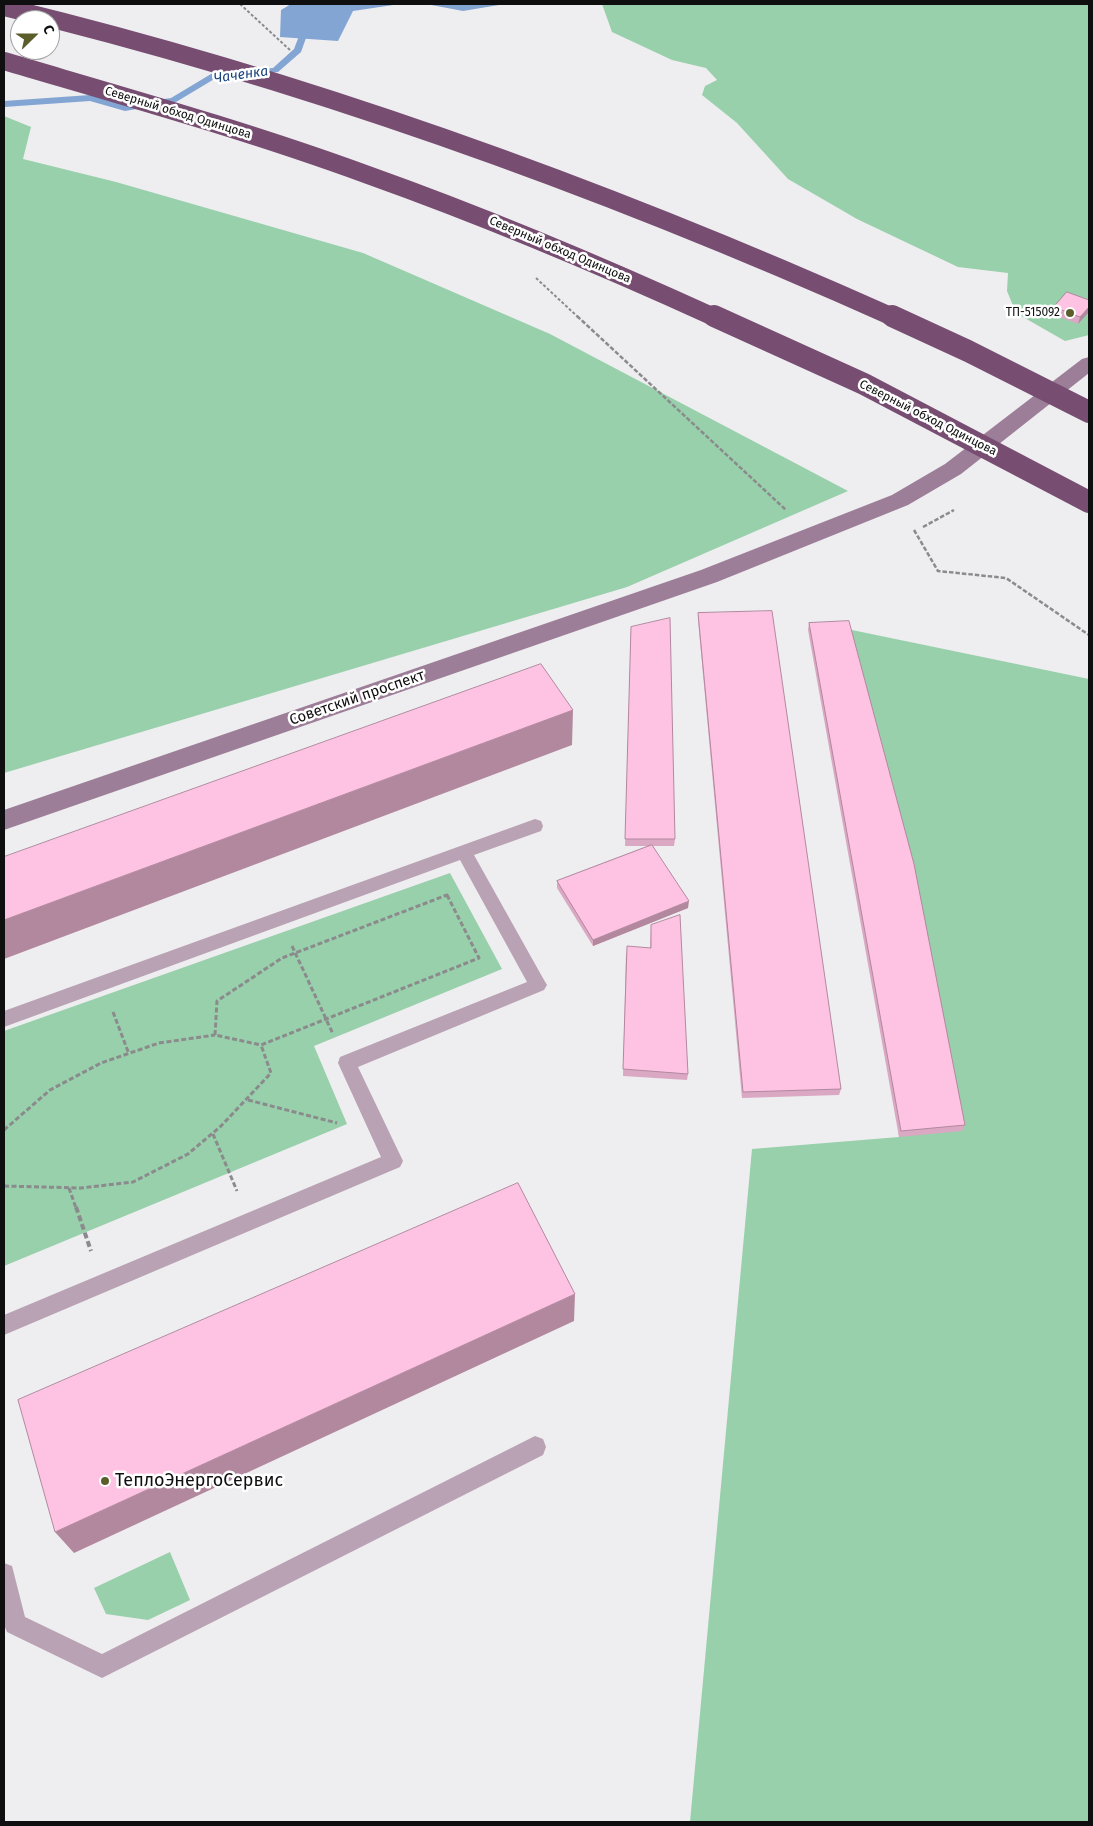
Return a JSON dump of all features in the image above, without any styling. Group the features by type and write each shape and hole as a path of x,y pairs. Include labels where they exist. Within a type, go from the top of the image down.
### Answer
{"highway":[{"path":"4,7 144,44 275,82 424,129 544,172 665,220 928,332 1089,412"},
{"name":"Северный обход Одинцова","path":"4,61 227,128 366,174 484,218 604,267 864,384 1089,502"}],"street":[{"name":"Советский проспект","path":"4,820 709,576 900,500 953,469 1089,362"}],"lane":[{"path":"4,1019 535,826"},
{"path":"4,1325 393,1161 347,1063 538,985 463,852"},
{"path":"4,1574 9,1627 102,1666 535,1447"}],"path":[{"path":"914,530 938,571 1006,578 1089,635"},
{"path":"4,1130 50,1090 101,1063 160,1043 215,1035 261,1045 479,958 447,895 282,958 217,1001 215,1035"},
{"path":"279,919 347,1063"},
{"path":"103,983 129,1054"},
{"path":"4,1186 69,1188 133,1182 188,1154 248,1100 271,1074 261,1045"},
{"path":"248,1100 380,1134"},
{"path":"212,1134 250,1222"},
{"path":"69,1188 103,1283"}],"green space":[{"path":"602,4 1089,4 1089,335 1065,341 1016,313 1007,291 1008,273 958,267 857,219 788,179 737,123 702,95 705,86 717,80 706,68 672,60 612,32"},
{"path":"4,116 31,127 23,159 116,182 363,253 550,334 848,491 627,587 4,773"},
{"path":"847,629 1089,679 1089,1822 690,1822 752,1149 899,1137"},
{"path":"450,873 502,969 314,1046 347,1124 4,1266 4,1031"},
{"path":"170,1552 190,1600 148,1620 106,1614 94,1588"}],"water":[{"path":"291,4 400,4 353,11 338,41 280,37 281,10"},
{"path":"426,4 505,4 463,11"}],"building":[{"path":"1067,292 1089,300 1089,307 1080,317 1054,307"},
{"path":"772,611 841,1089 743,1092 698,613"},
{"path":"670,618 675,839 625,839 631,627"},
{"path":"849,621 914,864 965,1125 901,1131 809,623"},
{"path":"541,664 573,710 4,920 4,857"},
{"path":"652,845 689,901 593,940 557,881"},
{"path":"680,915 688,1074 623,1069 627,946 651,948 651,925"},
{"path":"518,1183 575,1294 55,1532 18,1400"}],"waterway":[{"name":"Чаченка","path":"4,104 90,98 125,108 173,100 214,76 275,70 298,50 302,38 321,15 336,4"}],"place":[{"name":"ТП-515092","path":"1070,313"},
{"name":"ТеплоЭнергоСервис","path":"105,1481"}]}
